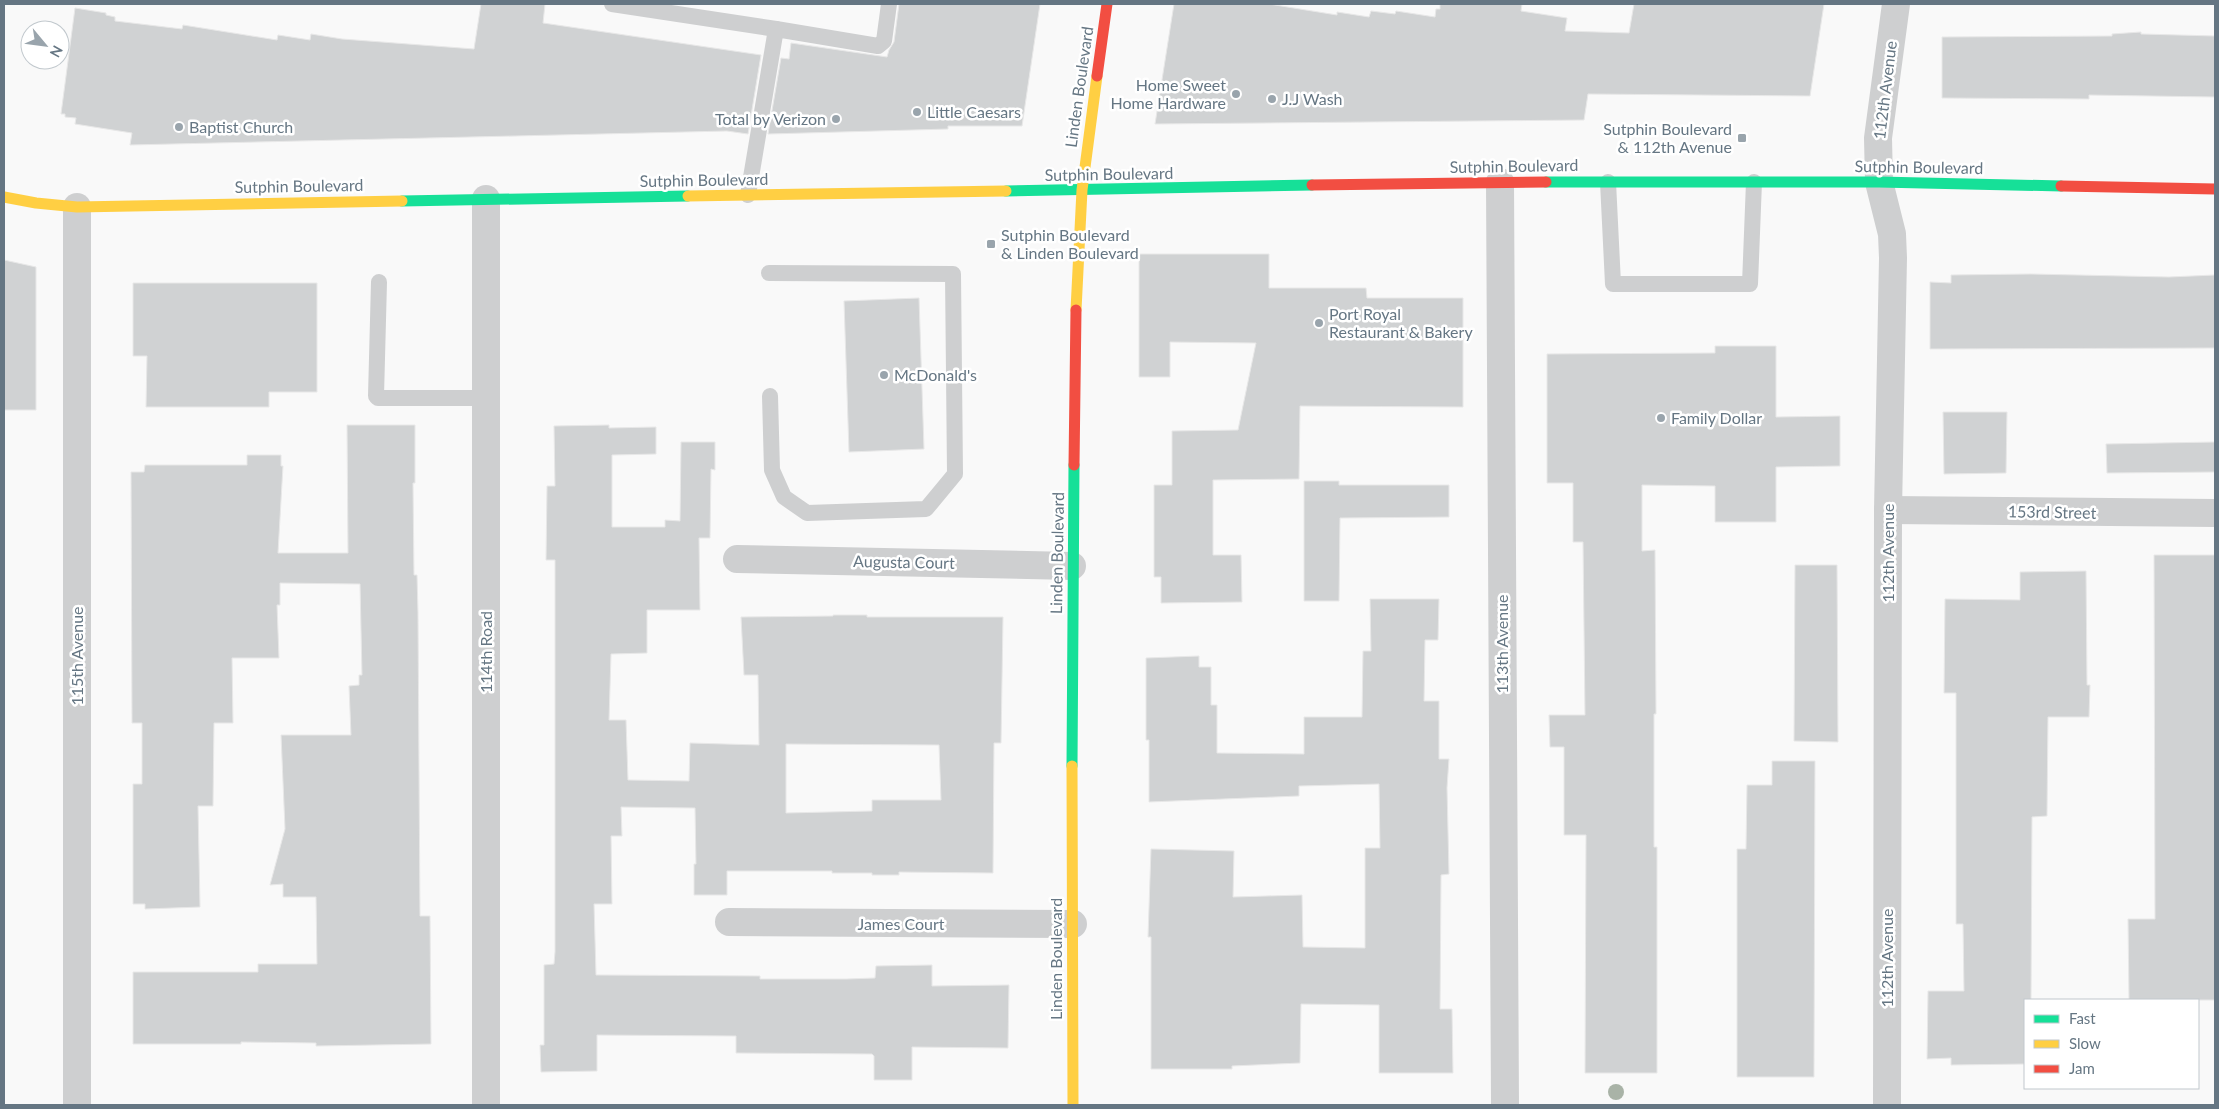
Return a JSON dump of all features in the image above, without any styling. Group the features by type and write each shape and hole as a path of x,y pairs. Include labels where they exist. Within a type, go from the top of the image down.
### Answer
{"main road":[{"name":"Linden Boulevard","path":"1073,1105 1072,566 1077,278 1082,190 1107,4"},
{"name":"Sutphin Boulevard","path":"4,196 36,203 77,206 1500,182 1880,182 2215,189"}],"street":[{"name":"112th Avenue","path":"1887,1105 1888,510 1893,258 1892,234 1880,182 1878,138 1896,4"},
{"name":"113th Avenue","path":"1500,182 1505,1105"},
{"name":"114th Road","path":"486,199 486,1105"},
{"name":"115th Avenue","path":"77,206 77,1105"},
{"name":"153rd Street","path":"1888,510 2215,513"},
{"name":"Augusta Court","path":"737,558 1072,566"},
{"name":"James Court","path":"729,922 1073,924"}],"lane":[{"path":"612,4 878,46 884,41 890,4"},
{"path":"748,195 776,30"},
{"path":"1608,182 1613,284 1750,284 1754,182"},
{"path":"768,273 953,274 955,474 926,509 807,513 784,497 772,470 770,396"},
{"path":"379,282 376,396 378,398 485,398"}],"building":[{"path":"481,4 545,4 543,23 761,55 748,134 727,131 130,145 132,133 75,124 76,118 65,117 65,114 61,114 67,70 70,70 70,46 75,8 106,13 106,15 115,17 115,21 182,29 183,25 277,40 278,35 310,40 311,34 342,39 474,49"},
{"path":"899,4 1040,4 1022,126 948,126 948,129 768,134 781,58 789,59 791,43 887,57 894,42"},
{"path":"1174,4 1269,4 1337,15 1337,12 1369,17 1371,11 1395,14 1396,11 1435,17 1436,9 1440,9 1440,4 1522,4 1521,11 1567,18 1565,31 1629,33 1634,4 1824,4 1810,96 1588,94 1584,120 1155,124"},
{"path":"2141,32 2141,34 2215,36 2215,97 2089,95 2089,99 1942,98 1942,37 2112,36 2112,34"},
{"path":"1139,254 1269,254 1269,288 1366,288 1367,298 1463,298 1463,407 1300,406 1299,479 1213,480 1213,555 1241,555 1242,602 1161,603 1161,577 1154,577 1154,485 1172,485 1172,431 1238,430 1256,343 1170,342 1170,377 1139,377"},
{"path":"4,260 36,267 36,410 4,410"},
{"path":"2031,274 2169,277 2215,275 2215,348 1930,349 1930,282 1951,283 1951,275"},
{"path":"133,283 317,283 317,392 269,392 269,407 146,407 147,356 133,356"},
{"name":"McDonald's","path":"919,298 924,449 849,452 844,301"},
{"path":"1715,346 1776,346 1776,417 1840,416 1840,466 1776,467 1776,522 1715,522 1715,486 1642,485 1642,551 1655,550 1656,714 1654,714 1654,847 1657,847 1657,1073 1585,1073 1586,835 1564,835 1564,747 1550,747 1549,715 1585,715 1583,542 1573,542 1573,483 1547,483 1547,354 1715,353"},
{"path":"1943,412 2007,412 2006,473 1944,474"},
{"path":"347,425 415,425 415,483 413,483 414,575 417,575 418,613 420,916 430,916 431,1044 316,1046 316,1043 241,1042 241,1044 133,1044 133,972 258,972 258,964 317,964 316,897 283,897 283,884 270,885 285,829 281,735 351,735 349,686 359,685 359,675 362,675 360,584 280,583 280,605 277,605 279,658 232,658 233,723 214,723 213,806 198,806 200,907 145,909 145,904 133,904 133,784 142,784 142,723 132,723 131,472 144,472 145,465 247,465 247,455 281,455 281,466 283,466 278,553 348,553"},
{"path":"609,425 609,428 656,427 656,454 612,455 612,527 665,527 665,520 680,521 681,442 715,442 715,470 711,469 710,538 699,538 700,610 647,610 647,653 611,654 609,720 626,720 628,780 689,781 690,743 759,745 758,675 744,675 741,617 867,615 867,617 1003,617 1001,743 994,743 993,873 899,872 899,875 872,875 872,873 832,873 832,871 727,871 727,895 694,895 694,864 696,864 695,808 621,807 622,836 611,836 612,904 594,904 596,975 760,976 760,979 847,979 875,978 876,966 932,965 932,986 1009,985 1008,1048 912,1047 912,1080 874,1080 874,1056 872,1054 736,1053 736,1036 597,1035 597,1071 541,1072 540,1045 544,1045 544,965 554,964 555,952 555,560 546,560 547,486 555,486 554,426","holes":["786,744 939,745 941,800 872,800 872,811 786,813"]},
{"path":"2215,442 2215,472 2107,473 2106,444"},
{"path":"1304,481 1339,481 1339,485 1449,485 1449,517 1340,518 1339,601 1304,601"},
{"path":"2154,555 2215,555 2215,1000 2129,999 2128,919 2155,919"},
{"path":"1795,565 1837,565 1838,742 1794,741"},
{"path":"2086,571 2087,685 2090,685 2089,717 2048,717 2047,816 2032,817 2031,999 2024,999 2024,1064 1951,1065 1951,1058 1927,1059 1928,991 1964,991 1963,924 1956,924 1956,693 1944,693 1945,599 2020,600 2020,572"},
{"path":"1370,599 1439,599 1438,640 1425,640 1424,701 1439,701 1439,759 1449,759 1447,788 1449,874 1441,875 1440,1009 1452,1009 1453,1073 1379,1073 1379,1005 1301,1004 1300,1063 1232,1066 1232,1069 1151,1069 1151,937 1148,937 1151,849 1234,851 1233,897 1302,895 1303,947 1365,948 1365,848 1380,848 1379,784 1299,786 1299,796 1149,802 1149,740 1146,740 1146,658 1199,656 1199,667 1211,667 1211,705 1217,705 1217,753 1304,754 1304,717 1362,717 1363,651 1371,651"},
{"path":"1772,761 1815,761 1814,1077 1737,1077 1737,849 1746,849 1747,785 1772,785"}],"traffic: fast":[{"path":"1546,182 1879,182 2061,186"},
{"path":"1006,191 1312,185"},
{"path":"402,201 688,196"},
{"path":"1072,766 1074,465"}],"traffic: slow":[{"path":"1076,310 1082,190 1097,76"},
{"path":"688,196 1006,191"},
{"path":"4,197 36,203 77,207 402,201"},
{"path":"1072,766 1073,1105"}],"traffic: jam":[{"path":"1097,76 1107,4"},
{"path":"1312,185 1546,182"},
{"path":"2061,186 2215,189"},
{"path":"1074,465 1076,310"}],"place":[{"name":"Home Sweet Home Hardware","path":"1236,94"},
{"name":"J.J Wash","path":"1272,99"},
{"name":"Little Caesars","path":"917,112"},
{"name":"Total by Verizon","path":"836,119"},
{"name":"Baptist Church","path":"179,127"},
{"name":"Sutphin Boulevard & 112th Avenue","path":"1742,138"},
{"name":"Sutphin Boulevard & Linden Boulevard","path":"991,244"},
{"name":"Port Royal Restaurant & Bakery","path":"1319,323"},
{"name":"McDonald's","path":"884,375"},
{"name":"Family Dollar","path":"1661,418"}]}
